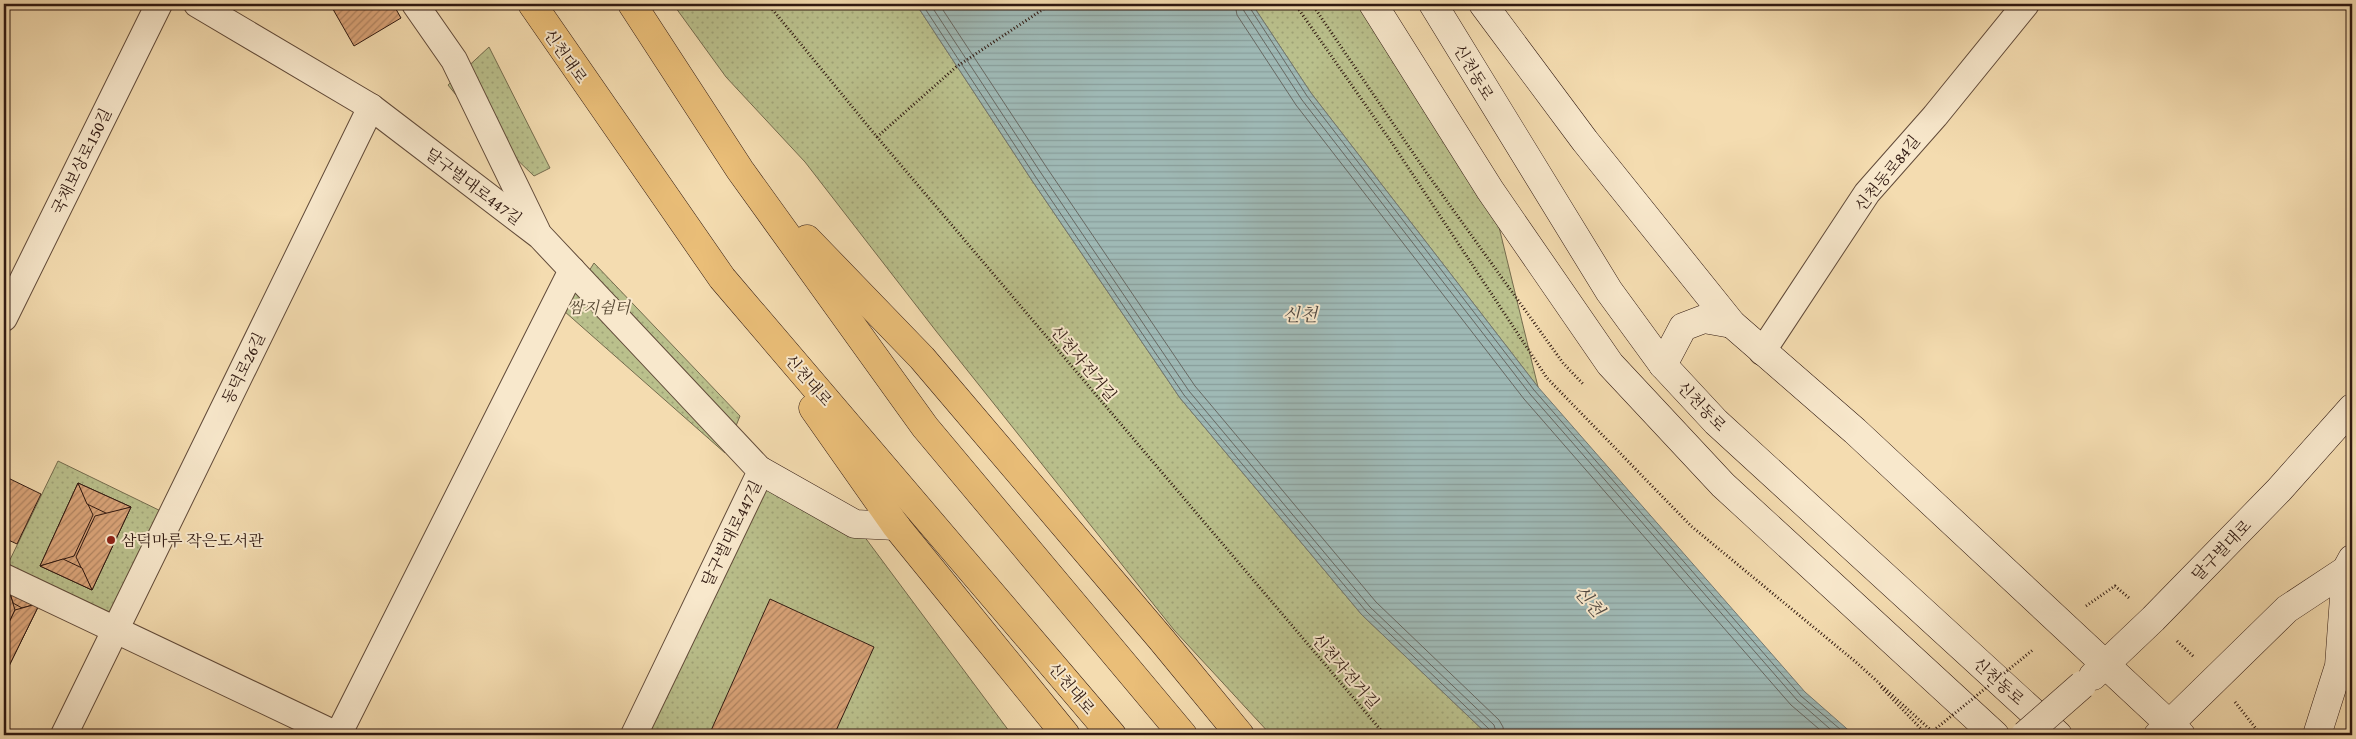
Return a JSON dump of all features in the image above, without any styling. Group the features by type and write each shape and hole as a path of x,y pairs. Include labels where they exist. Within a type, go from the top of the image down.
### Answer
{"highway":[{"name":"신천대로","path":"532,4 722,278 1112,735"},
{"path":"632,4 740,170 925,426 1183,735"},
{"path":"740,170 922,358 1240,735"},
{"path":"722,278 896,526 1066,735"}],"main road":[{"path":"1373,4 1490,190 1610,364 1723,485 1995,735"},
{"name":"신천동로","path":"1432,4 1609,291 1663,365 1716,422 2058,735"},
{"path":"1483,4 1585,141 1732,324 1855,431 2106,664 2170,732 2287,609 2350,567"},
{"path":"1663,365 1683,327 1704,319 1732,324"},
{"name":"달구벌대로","path":"2024,735 2106,664 2279,490 2352,408"},
{"path":"761,470 855,524 896,526"},
{"path":"2317,735 2339,666 2350,567"}],"street":[{"name":"국채보상로150길","path":"4,318 159,4"},
{"path":"197,4 371,107"},
{"path":"415,4 454,60 540,236"},
{"name":"신천동로84길","path":"1762,352 1868,193 2026,4"},
{"name":"달구벌대로447길","path":"371,107 540,236 761,470 634,735"},
{"name":"동덕로26길","path":"64,735 371,107"},
{"path":"4,577 338,735 572,270"}],"path":[{"name":"신천자전거길","path":"768,4 877,137 1385,735"},
{"path":"877,137 956,67 1051,4"},
{"path":"1857,663 1928,735 2034,649"}],"green space":[{"path":"673,4 916,4 1031,179 1180,398 1362,615 1488,735 1271,735 1174,630 936,331 805,162 726,77"},
{"path":"1252,4 1373,4 1490,190 1538,387 1311,93"},
{"path":"489,47 550,168 534,176 477,121 448,85"},
{"name":"쌈지쉼터","path":"594,263 740,416 725,453 564,311"},
{"path":"58,461 171,516 116,630 4,572"},
{"path":"761,471 855,524 1012,735 634,735"}],"water":[{"name":"신천","path":"916,4 1252,4 1311,93 1538,387 1805,692 1854,735 1488,735 1362,615 1180,398 1031,179"}],"building":[{"path":"330,4 393,4 401,18 354,46"},
{"path":"4,476 41,494 17,544 4,538"},
{"path":"78,483 131,507 92,590 40,566"},
{"path":"78,483 93,515 74,556 40,566"},
{"path":"78,483 131,507 108,514 87,504"},
{"path":"131,507 92,590 76,557 95,516"},
{"path":"63,559 82,568 92,590 40,566"},
{"path":"8,587 40,603 8,668 4,666 4,595"},
{"path":"8,587 40,603 22,608 13,603"},
{"path":"8,587 15,610 4,633 4,595"},
{"path":"770,599 874,647 834,735 709,735"},
{"path":"40,603 8,668 4,658 4,633 15,610"}],"place":[{"name":"삼덕마루 작은도서관","path":"111,540"}]}
